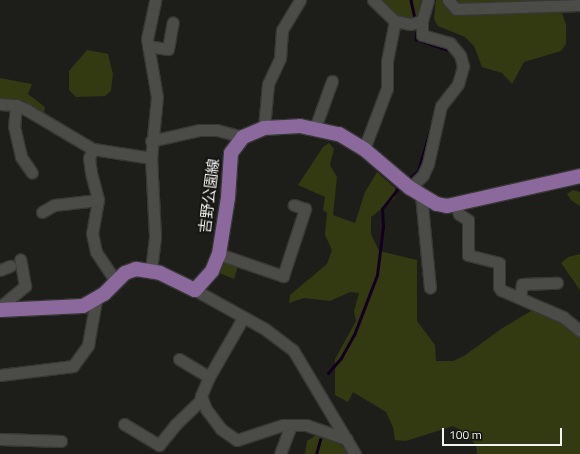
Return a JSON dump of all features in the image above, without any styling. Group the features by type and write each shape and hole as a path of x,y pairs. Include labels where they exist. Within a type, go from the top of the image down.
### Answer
{"main road":[{"name":"吉野公園線","path":"196,290 212,271 219,254 228,198 231,153 243,137 264,128 318,128 345,136 364,149 415,191 437,204 456,206 519,188 580,176"},
{"path":"0,308 68,308 83,306 96,300 115,280 125,273 136,270 151,270 196,290"}],"street":[{"path":"151,270 154,219 150,158 158,97 148,46 148,28 155,0"},
{"path":"264,128 268,84 280,58 282,30 300,0"},
{"path":"374,0 395,21 416,23"},
{"path":"416,23 428,0"},
{"path":"448,0 456,10 580,5"},
{"path":"364,149 387,88 388,61 395,21"},
{"path":"148,46 168,49 173,22"},
{"path":"416,23 422,35 450,43 460,55 463,66 458,84 441,106 428,164 415,191 430,288"},
{"path":"318,128 336,82"},
{"path":"0,104 16,105 93,149 150,158"},
{"path":"16,105 14,126 21,157 32,173"},
{"path":"152,141 199,130 217,130 243,137"},
{"path":"93,149 89,158 90,173 98,200 92,233 96,252 115,280"},
{"path":"42,212 54,205 98,200"},
{"path":"219,254 283,276 305,209 294,205"},
{"path":"456,206 459,214 468,220 468,255 495,260 498,263 499,287 563,317 580,332"},
{"path":"0,308 25,286 20,259"},
{"path":"520,298 522,284 557,283"},
{"path":"196,290 278,338 292,350 355,454"},
{"path":"0,375 73,366 88,345 96,300"},
{"path":"124,424 160,445 176,425 202,400 209,377 243,318"},
{"path":"179,359 209,377"},
{"path":"202,400 221,429 237,440 271,428 291,425 318,428 347,439"},
{"path":"280,454 291,425"},
{"path":"0,439 61,441"}],"green space":[{"path":"368,0 421,0 418,18 390,20"},
{"path":"436,0 553,0 551,8 562,13 566,25 566,44 561,51 524,62 512,84 502,73 482,67 474,46 465,37 438,26 434,19"},
{"path":"87,50 108,54 113,74 111,91 105,96 76,97 69,90 69,71"},
{"path":"0,78 32,84 28,94 45,107 43,116 0,102"},
{"path":"329,143 334,149 330,165 337,177 333,215 355,223 365,192 377,172 395,188 395,198 371,217 371,234 379,251 417,260 417,321 435,345 436,361 453,361 464,356 501,329 536,308 562,319 580,334 580,454 477,454 476,445 464,432 453,426 406,441 395,440 393,427 386,412 353,392 348,402 335,395 335,359 356,321 354,312 359,293 350,292 330,301 304,298 289,303 290,295 327,264 332,250 325,235 327,213 323,210 325,197 298,185 323,147"},
{"path":"573,190 580,192 580,206 571,200 567,194"},
{"path":"580,254 580,290 561,263 568,257"},
{"path":"226,261 238,266 234,279 217,272"},
{"path":"316,435 336,438 348,454 305,454 307,441"}],"waterway":[{"path":"411,0 415,19"},
{"path":"417,33 416,39 451,51"},
{"path":"410,178 418,171 433,120"},
{"path":"328,373 341,358 354,335 377,275 383,227 382,209 399,187"},
{"path":"316,454 320,440"}]}
